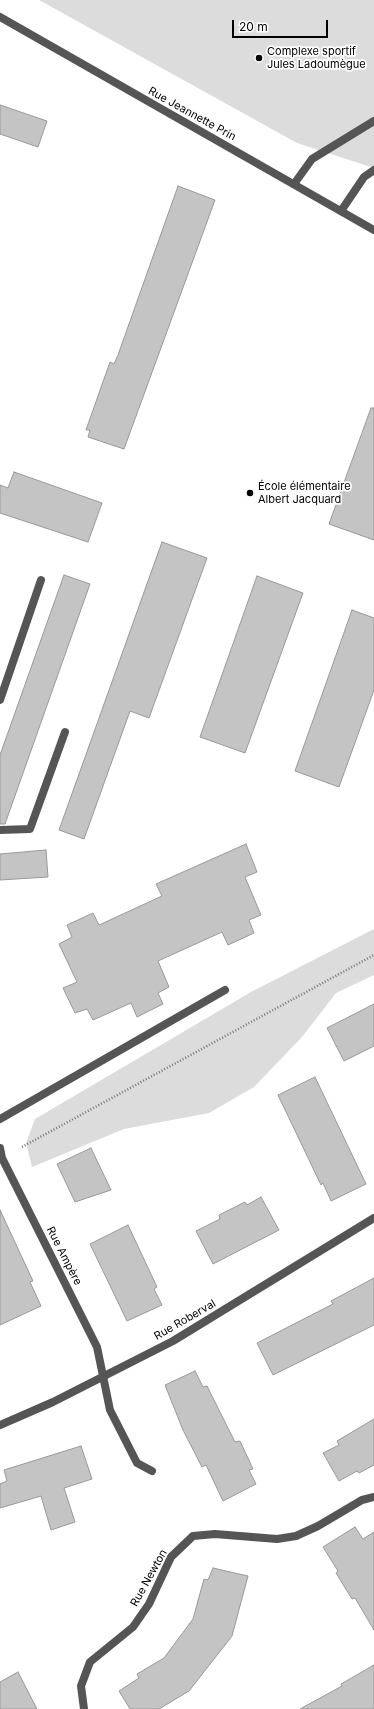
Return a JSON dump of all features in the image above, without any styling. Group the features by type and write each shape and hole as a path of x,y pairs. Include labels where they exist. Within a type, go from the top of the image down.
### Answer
{"street":[{"name":"Rue Jeannette Prin","path":"0,17 374,230"},
{"path":"294,184 312,159 374,121"},
{"path":"341,211 364,177 374,170"},
{"path":"0,700 41,580"},
{"path":"0,830 30,829 65,732"},
{"path":"0,1119 225,990"},
{"name":"Rue Ampère","path":"0,1148 2,1158 97,1347 110,1410 137,1463 152,1472"},
{"name":"Rue Roberval","path":"0,1425 53,1402 173,1341 374,1218"},
{"name":"Rue Newton","path":"84,1709 81,1686 90,1662 133,1627 149,1604 171,1557 193,1536 215,1534 277,1539 296,1536 318,1526 362,1500 374,1497"}],"path":[{"path":"2,1158 374,955"}],"shaded area":[{"name":"Complexe sportif Jules Ladoumègue","path":"39,0 374,0 374,168 297,143"},
{"path":"374,929 374,975 336,993 302,1037 254,1087 209,1113 124,1129 32,1167 26,1143 35,1119 251,992"}],"building":[{"path":"0,105 47,121 38,147 0,134"},
{"path":"178,186 215,200 124,449 88,437 90,430 86,430 110,362 114,364 118,355"},
{"path":"371,408 374,408 374,540 329,524"},
{"path":"14,472 102,503 88,542 0,513 0,485 8,488"},
{"path":"162,542 207,558 149,718 130,711 84,839 59,830"},
{"path":"64,575 90,584 5,824 0,824 0,755"},
{"path":"257,576 303,593 245,753 200,737"},
{"path":"352,610 374,618 374,690 339,787 295,771"},
{"path":"246,844 257,872 245,877 261,915 249,920 254,933 228,945 222,932 158,961 169,987 158,993 163,1004 137,1017 131,1003 93,1020 87,1009 75,1013 63,988 77,982 59,944 72,937 67,925 93,913 99,925 162,896 156,884"},
{"path":"46,850 48,877 0,880 0,854"},
{"path":"374,1004 374,1046 344,1061 327,1028"},
{"path":"315,1077 366,1184 331,1201 323,1183 321,1185 278,1095"},
{"path":"91,1148 111,1190 75,1202 57,1164"},
{"path":"261,1197 279,1230 213,1264 196,1231 220,1219 219,1215 245,1202 247,1205"},
{"path":"0,1210 33,1281 30,1282 41,1306 0,1325"},
{"path":"128,1225 157,1287 154,1289 162,1305 127,1321 90,1244"},
{"path":"374,1278 374,1325 273,1375 257,1343 333,1304 331,1301"},
{"path":"195,1371 203,1387 207,1386 235,1442 240,1441 253,1469 249,1470 256,1484 223,1501 206,1465 202,1467 183,1430 165,1385"},
{"path":"374,1419 374,1465 359,1473 357,1471 339,1481 323,1453 339,1445 337,1441"},
{"path":"81,1446 92,1479 64,1488 75,1522 51,1530 41,1496 0,1508 0,1484 7,1481 4,1470"},
{"path":"355,1527 363,1539 374,1532 374,1630 355,1598 352,1599 336,1573 338,1571 323,1547"},
{"path":"213,1568 248,1576 232,1636 189,1691 159,1709 130,1709 119,1691 139,1678 137,1674 164,1658 193,1619 204,1579 208,1580"},
{"path":"374,1665 374,1709 300,1709 342,1686 341,1684"},
{"path":"18,1672 37,1709 0,1709 0,1682"}],"place":[{"name":"Complexe sportif Jules Ladoumègue","path":"259,58"},
{"name":"École élémentaire Albert Jacquard","path":"250,493"}]}
